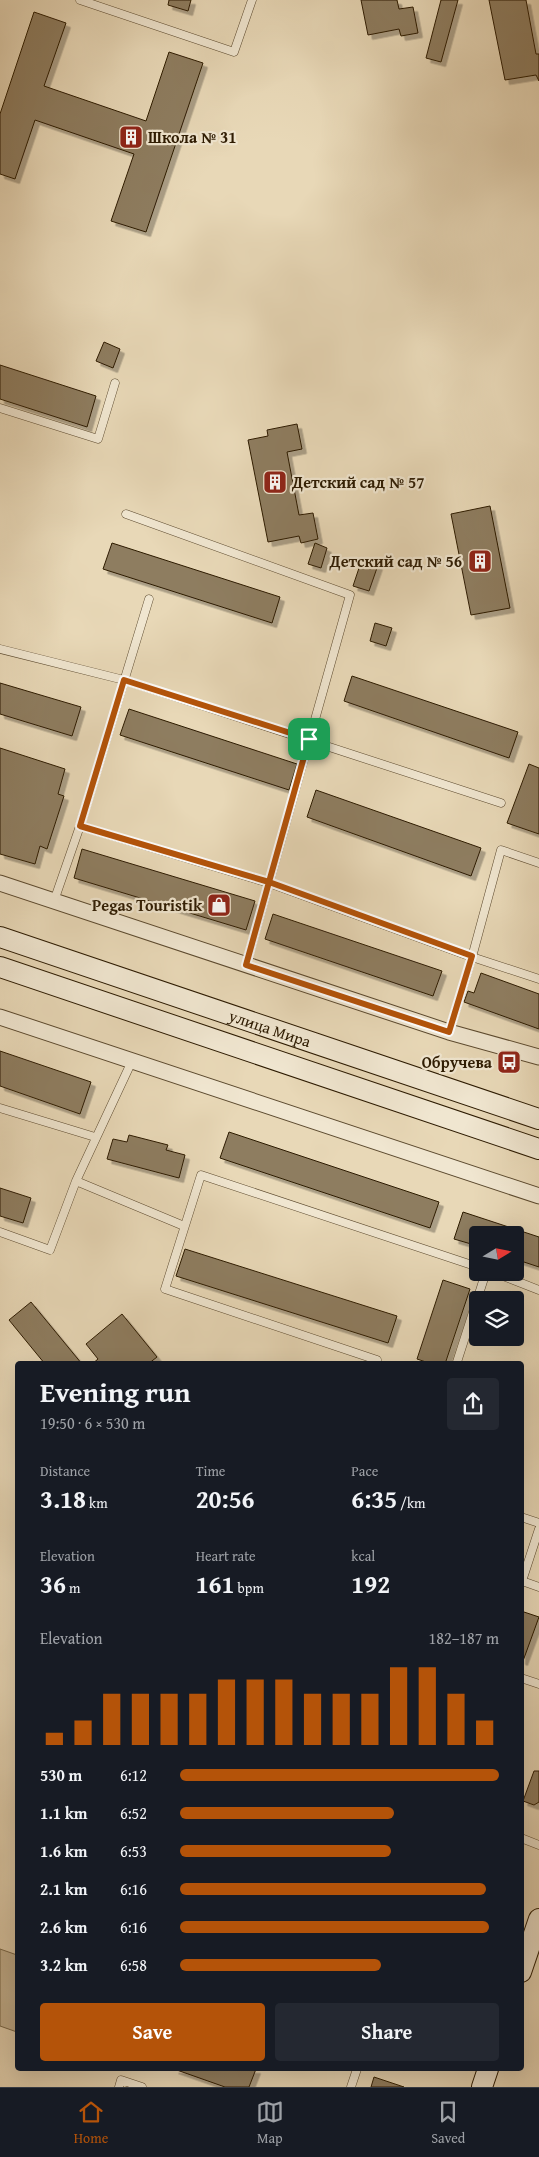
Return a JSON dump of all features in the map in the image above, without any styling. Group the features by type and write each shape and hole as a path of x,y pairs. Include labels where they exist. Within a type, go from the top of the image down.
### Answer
{"main road":[{"name":"улица Мира","path":"0,937 539,1119"},
{"name":"улица Мира","path":"0,967 539,1149"},
{"path":"524,1963 539,1919"},
{"path":"482,2087 487,2071"}],"street":[{"path":"0,883 449,1032 539,1057"},
{"path":"0,1017 539,1196"}],"lane":[{"path":"80,0 234,52 252,0"},
{"path":"0,408 98,439 115,383"},
{"path":"126,514 350,594 246,965"},
{"path":"54,901 80,826 149,599"},
{"path":"0,649 124,680 501,803"},
{"path":"80,826 269,882 539,979"},
{"path":"449,1032 501,850 539,863"},
{"path":"0,1232 50,1250 76,1181 132,1061"},
{"path":"0,1108 96,1137"},
{"path":"377,1360 165,1289 201,1175 469,1264"},
{"path":"76,1181 184,1226"},
{"path":"457,1361 483,1281"},
{"path":"516,1281 539,1290"},
{"path":"524,1518 539,1523"},
{"path":"524,1575 539,1529"},
{"path":"524,1582 539,1587"},
{"path":"524,1679 539,1684"},
{"path":"524,1839 539,1845"},
{"path":"351,2087 357,2071"},
{"path":"119,2087 121,2080 142,2087"}],"shaded area":[{"path":"0,1949 15,1954 15,2031 0,2026"}],"building":[{"path":"169,0 191,0 188,11 168,5"},
{"path":"361,0 397,0 399,9 413,7 418,33 401,36 399,29 368,35"},
{"path":"441,0 458,0 441,62 426,58"},
{"path":"489,0 526,0 536,54 539,54 539,81 536,75 505,80"},
{"name":"Школа № 31","path":"34,12 66,23 44,86 146,121 169,52 203,63 146,232 111,221 134,154 35,120 15,179 0,174 0,114"},
{"path":"104,342 120,349 113,368 96,361"},
{"path":"0,365 96,396 87,427 0,399"},
{"name":"Детский сад № 57","path":"297,424 302,449 287,452 299,515 313,513 318,539 301,543 299,536 268,542 248,440 268,436 267,430"},
{"name":"Детский сад № 56","path":"490,506 510,608 471,615 451,514"},
{"path":"112,543 280,597 272,623 103,569"},
{"path":"315,543 327,548 321,568 308,564"},
{"path":"362,559 378,565 369,591 353,586"},
{"path":"375,623 392,628 386,646 370,641"},
{"path":"352,676 518,732 509,758 344,701"},
{"path":"0,683 81,707 72,736 0,714"},
{"path":"129,709 297,764 289,790 120,735"},
{"path":"0,748 65,769 58,794 64,796 47,849 40,846 35,864 0,854"},
{"path":"529,764 539,768 539,834 507,823"},
{"path":"316,790 481,848 471,876 307,817"},
{"path":"82,849 255,901 246,930 74,878"},
{"path":"273,914 442,971 433,996 265,939"},
{"path":"481,973 539,994 539,1029 464,1002 468,991 474,993"},
{"path":"0,1051 91,1082 80,1114 0,1086"},
{"path":"229,1132 439,1202 430,1228 220,1158"},
{"path":"129,1135 168,1145 166,1150 185,1155 179,1178 107,1159 113,1139 127,1142"},
{"path":"0,1188 31,1198 23,1223 0,1216"},
{"path":"463,1212 506,1226 469,1226 469,1243 454,1239"},
{"path":"524,1232 539,1237 539,1267 524,1262"},
{"path":"185,1249 397,1316 388,1343 176,1276"},
{"path":"443,1280 470,1289 446,1361 423,1361 417,1359"},
{"path":"31,1302 80,1361 43,1361 9,1320"},
{"path":"122,1314 157,1357 152,1361 96,1361 98,1359 86,1344"},
{"path":"524,1612 539,1617 524,1658"},
{"path":"534,1771 539,1771 539,1802 534,1805 524,1801"},
{"path":"180,2071 255,2071 249,2087 225,2087"},
{"path":"374,2077 404,2087 371,2087"}],"place":[{"name":"Школа № 31","path":"131,137"},
{"name":"Детский сад № 57","path":"275,482"},
{"name":"Детский сад № 56","path":"480,561"},
{"name":"Pegas Touristik","path":"219,905"},
{"name":"Обручева","path":"509,1062"}],"route":[{"path":"309,739 124,680 80,826 269,882 246,965 449,1032 472,956 269,882 309,739"}]}
